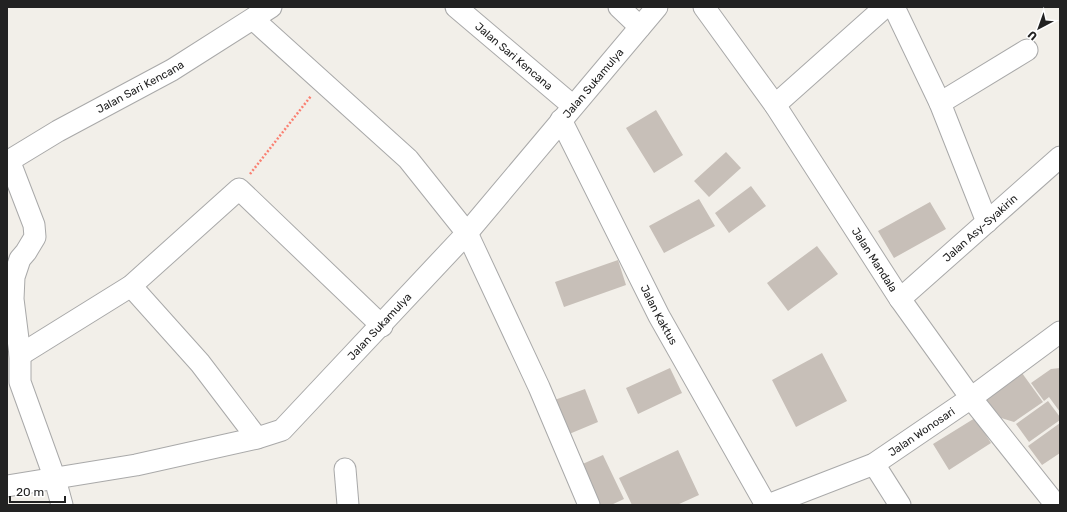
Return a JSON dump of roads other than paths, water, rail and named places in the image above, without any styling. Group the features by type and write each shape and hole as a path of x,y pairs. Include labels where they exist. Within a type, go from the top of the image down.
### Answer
{"street":[{"name":"Jalan Sari Kencana","path":"8,161 58,131 172,70 271,7"},
{"name":"Jalan Sari Kencana","path":"456,7 567,113"},
{"path":"619,7 640,27"},
{"name":"Jalan Sukamulya","path":"7,486 136,465 257,438 282,430 382,326 467,233 657,7"},
{"name":"Jalan Mandala","path":"704,7 775,105 900,299 971,398 1056,505"},
{"path":"775,105 885,7"},
{"path":"894,7 940,103 987,222"},
{"path":"253,19 408,158 467,233 539,387 589,505"},
{"path":"940,103 1027,50"},
{"name":"Jalan Kaktus","path":"567,113 659,316 767,505"},
{"name":"Jalan Asy-Syakirin","path":"900,299 1060,157"},
{"path":"8,161 34,225 35,237 20,259 14,277 13,299 20,355 20,382 55,479 62,505"},
{"path":"20,355 131,286 239,189 382,326"},
{"path":"131,286 200,363 257,438"},
{"name":"Jalan Wonosari","path":"767,505 874,464 971,398 1060,332"},
{"path":"874,464 900,505"},
{"path":"345,469 348,505"}]}
